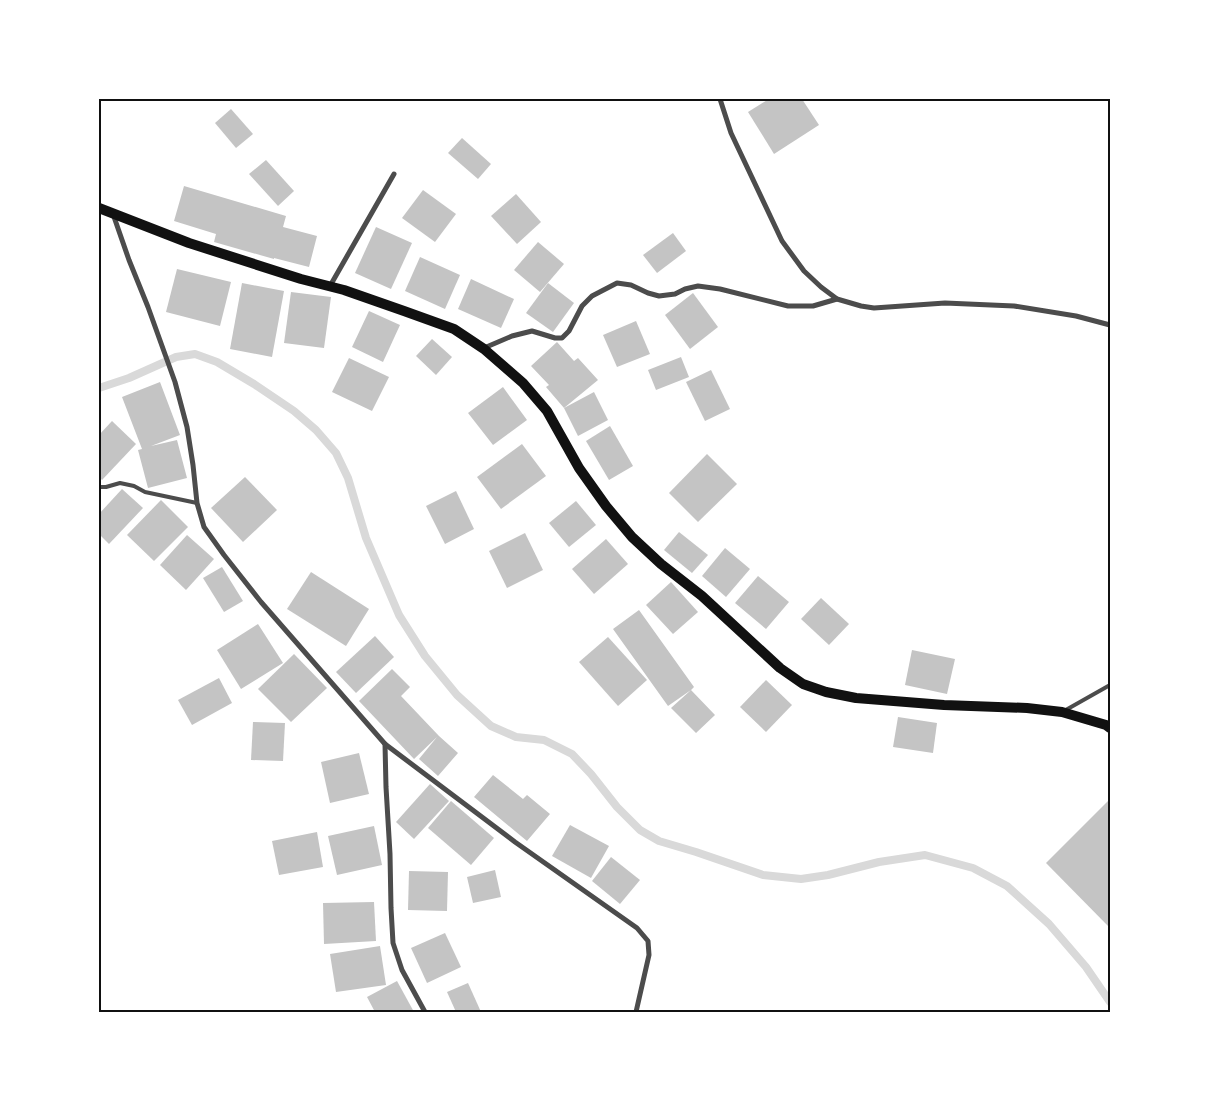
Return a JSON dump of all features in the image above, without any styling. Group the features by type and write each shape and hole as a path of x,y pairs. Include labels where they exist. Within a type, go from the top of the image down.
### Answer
{"main road":[{"path":"99,208 189,243 301,280 344,290 454,329 484,348 523,384 546,411 606,506 632,537 661,564 702,596 780,668 804,684 826,692 856,698 944,705 1027,708 1062,712 1106,725 1110,728"}],"street":[{"path":"720,99 731,133 782,241 804,271 821,287 837,298 860,306 874,308 945,303 1014,306 1076,316 1110,325"},
{"path":"330,286 394,174"},
{"path":"113,214 175,382 187,427 198,503 204,527 261,602 385,744 515,842 637,928 648,941 649,955 636,1012"},
{"path":"484,348 512,336 532,331 555,338 562,338 569,331 582,306 592,296 617,283 631,285 659,296 675,294 698,286 720,289 788,306 812,306 837,298"},
{"path":"385,744 390,854 390,908 393,943 402,970 425,1012"}],"lane":[{"path":"99,487 120,483 134,486 145,492 198,503"},
{"path":"1062,712 1110,685"}],"building":[{"path":"769,99 802,99 819,125 774,154 748,112"},
{"path":"231,109 253,134 236,148 215,123"},
{"path":"462,138 491,164 478,179 448,153"},
{"path":"266,160 294,191 278,206 249,174"},
{"path":"184,186 286,216 283,227 317,236 309,267 214,242 216,234 174,221"},
{"path":"423,190 456,214 435,242 402,218"},
{"path":"516,194 541,222 517,244 491,216"},
{"path":"376,227 412,243 391,289 355,273"},
{"path":"673,233 686,251 657,273 643,255"},
{"path":"538,242 564,264 540,292 514,270"},
{"path":"420,257 460,275 445,309 405,291"},
{"path":"177,269 231,282 220,326 166,312"},
{"path":"471,279 514,299 501,328 458,309"},
{"path":"242,283 284,291 272,357 230,349"},
{"path":"548,283 574,303 553,332 526,313"},
{"path":"291,292 331,297 324,348 284,343"},
{"path":"693,293 718,327 690,349 665,315"},
{"path":"369,311 400,325 383,362 352,347"},
{"path":"636,321 650,354 617,367 603,335"},
{"path":"432,339 452,357 436,375 416,356"},
{"path":"557,342 574,361 578,358 598,380 564,408 546,387 549,385 531,366"},
{"path":"681,357 689,377 656,390 648,370"},
{"path":"349,358 389,377 372,411 332,392"},
{"path":"711,370 730,409 705,421 686,382"},
{"path":"160,382 180,435 151,446 177,440 187,478 148,488 138,450 142,449 122,397"},
{"path":"503,387 527,420 493,445 468,413"},
{"path":"594,392 608,420 578,436 564,408"},
{"path":"112,421 136,444 102,480 99,477 99,435"},
{"path":"610,426 633,466 609,480 586,441"},
{"path":"522,444 546,476 501,509 477,477"},
{"path":"707,454 737,484 698,522 669,493"},
{"path":"245,477 277,510 243,542 211,508"},
{"path":"122,489 143,508 109,544 99,534 99,514"},
{"path":"456,491 474,529 445,544 426,506"},
{"path":"161,500 188,527 154,561 127,535"},
{"path":"576,501 596,525 569,547 549,523"},
{"path":"679,532 708,555 692,573 664,550"},
{"path":"525,533 543,570 507,588 489,551"},
{"path":"187,535 214,559 186,590 160,565"},
{"path":"606,539 628,564 594,594 572,569"},
{"path":"725,548 750,569 726,597 702,576"},
{"path":"222,567 243,601 224,612 203,578"},
{"path":"311,572 369,609 346,646 287,609"},
{"path":"758,576 789,602 766,629 735,603"},
{"path":"671,582 698,612 673,634 646,605"},
{"path":"821,598 849,624 829,645 801,619"},
{"path":"639,610 694,687 668,706 613,629"},
{"path":"258,624 283,663 241,689 217,650"},
{"path":"375,636 394,657 356,693 336,672"},
{"path":"608,637 647,680 618,706 579,662"},
{"path":"912,650 955,659 947,694 905,685"},
{"path":"294,654 327,688 291,722 258,689"},
{"path":"392,669 410,687 401,696 458,753 438,776 419,759 437,737 414,759 359,701"},
{"path":"219,678 232,703 192,725 178,700"},
{"path":"766,680 792,705 766,732 740,707"},
{"path":"691,690 715,715 696,733 671,708"},
{"path":"898,717 937,723 933,753 893,747"},
{"path":"253,722 285,723 283,761 251,760"},
{"path":"359,753 369,794 330,803 321,762"},
{"path":"493,775 523,799 527,795 550,814 527,841 474,797"},
{"path":"430,784 449,801 414,839 396,822"},
{"path":"1110,799 1110,928 1046,863"},
{"path":"451,801 494,838 471,865 428,828"},
{"path":"570,825 609,846 591,878 552,856"},
{"path":"374,826 382,865 337,875 328,836"},
{"path":"317,832 323,867 279,875 272,841"},
{"path":"611,857 640,880 620,904 592,881"},
{"path":"495,870 501,897 473,903 467,877"},
{"path":"409,871 448,872 447,911 408,910"},
{"path":"374,902 376,941 324,944 323,903"},
{"path":"445,933 461,967 427,983 411,948"},
{"path":"380,946 386,985 336,992 330,954"},
{"path":"397,981 414,1012 375,1012 367,997"},
{"path":"468,983 481,1012 456,1012 447,992"}],"waterway":[{"path":"99,388 129,378 176,357 195,354 217,362 294,411 316,430 336,453 348,478 366,538 399,615 425,656 457,695 491,726 516,737 544,740 572,754 591,774 617,807 640,830 659,841 763,875 801,879 828,875 879,862 925,855 973,868 1007,886 1049,924 1086,967 1110,1002"}]}
